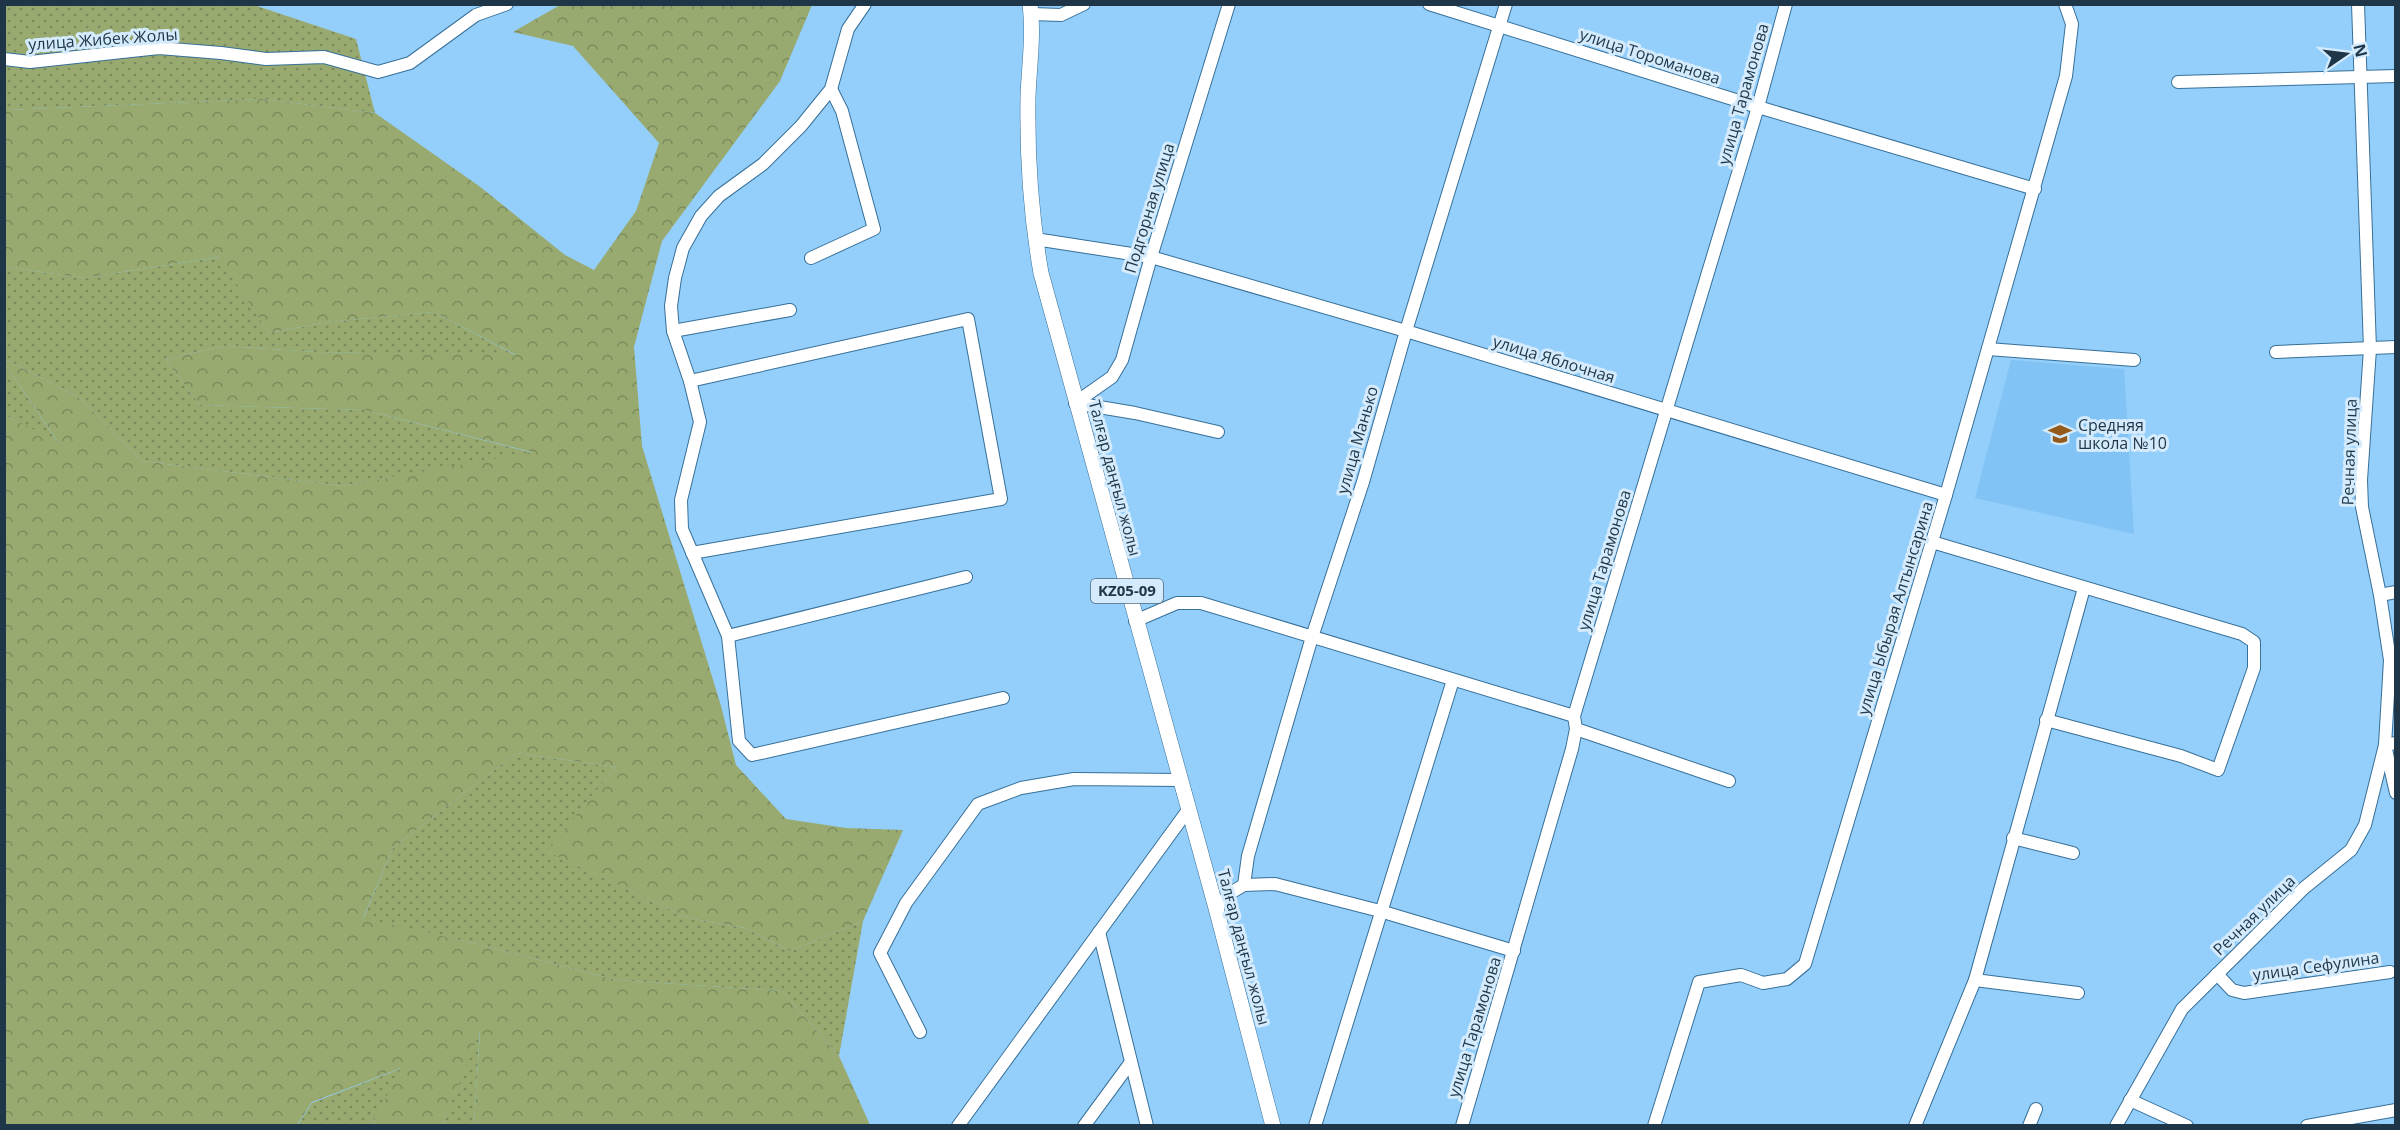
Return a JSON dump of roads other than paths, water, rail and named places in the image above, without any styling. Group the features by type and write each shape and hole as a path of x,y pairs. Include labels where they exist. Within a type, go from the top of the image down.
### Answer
{"main road":[{"name":"Талғар даңғыл жолы","path":"1030,9 1028,99 1035,239 1041,273 1135,621 1216,908 1273,1125"}],"street":[{"name":"улица Жибек Жолы","path":"4,59 30,62 159,48 266,59 324,57 378,72 410,63 476,15 507,4"},
{"path":"865,4 848,29 831,89 794,134 763,164 720,196 701,216 683,248 671,306 673,331 690,381 700,422 681,500 682,529 728,636 739,741 752,756 1003,698"},
{"path":"1030,9 1061,15 1084,4"},
{"name":"Подгорная улица","path":"1075,403 1112,377 1122,360 1151,257 1229,4"},
{"name":"улица Тороманова","path":"1429,4 1758,107 2035,189"},
{"name":"улица Манько","path":"1244,885 1248,856 1312,637 1363,482 1406,331 1506,4"},
{"name":"улица Тарамонова","path":"1462,1125 1514,951 1575,723 1758,107 1786,4"},
{"name":"улица Ыбырая Алтынсарина","path":"1654,1125 1699,982 1741,975 1763,983 1787,979 1804,964 1947,495 2066,76 2072,24 2066,4"},
{"name":"Речная улица","path":"2116,1125 2182,1009 2304,888 2351,850 2365,825 2390,744 2390,660 2380,595 2362,507 2361,480 2370,349 2358,4"},
{"path":"2178,82 2396,76"},
{"path":"811,258 874,229 842,111 831,89"},
{"name":"улица Яблочная","path":"1035,239 1151,257 1406,331 1947,495"},
{"path":"673,331 790,310"},
{"path":"690,381 968,319 1001,499 692,553"},
{"path":"2276,352 2396,348"},
{"path":"1988,349 2134,360"},
{"path":"1075,403 1135,413 1218,432"},
{"path":"1932,542 2242,634 2254,642 2254,668 2218,770 2181,756 2046,720"},
{"path":"728,636 966,577"},
{"path":"1914,1125 1975,980 2046,720 2085,588"},
{"path":"2380,595 2396,592"},
{"path":"1135,621 1165,607 1187,601 1201,603 1454,680 1729,781"},
{"path":"1315,1125 1454,680"},
{"path":"2390,744 2396,793"},
{"path":"920,1032 880,953 906,903 978,804 1020,789 1074,779 1179,780"},
{"path":"958,1125 1188,810"},
{"path":"2013,838 2073,853"},
{"path":"1216,908 1232,892 1244,885 1275,884 1380,911 1514,951"},
{"path":"1099,932 1147,1125"},
{"name":"улица Сефулина","path":"2217,974 2232,990 2244,993 2390,972"},
{"path":"1975,980 2078,993"},
{"path":"1084,1125 1131,1062"},
{"path":"2130,1100 2187,1125"},
{"path":"2029,1125 2036,1109"},
{"path":"2307,1125 2396,1110"}],"place":[{"name":"Средняя школа №10","path":"2060,434"}]}
